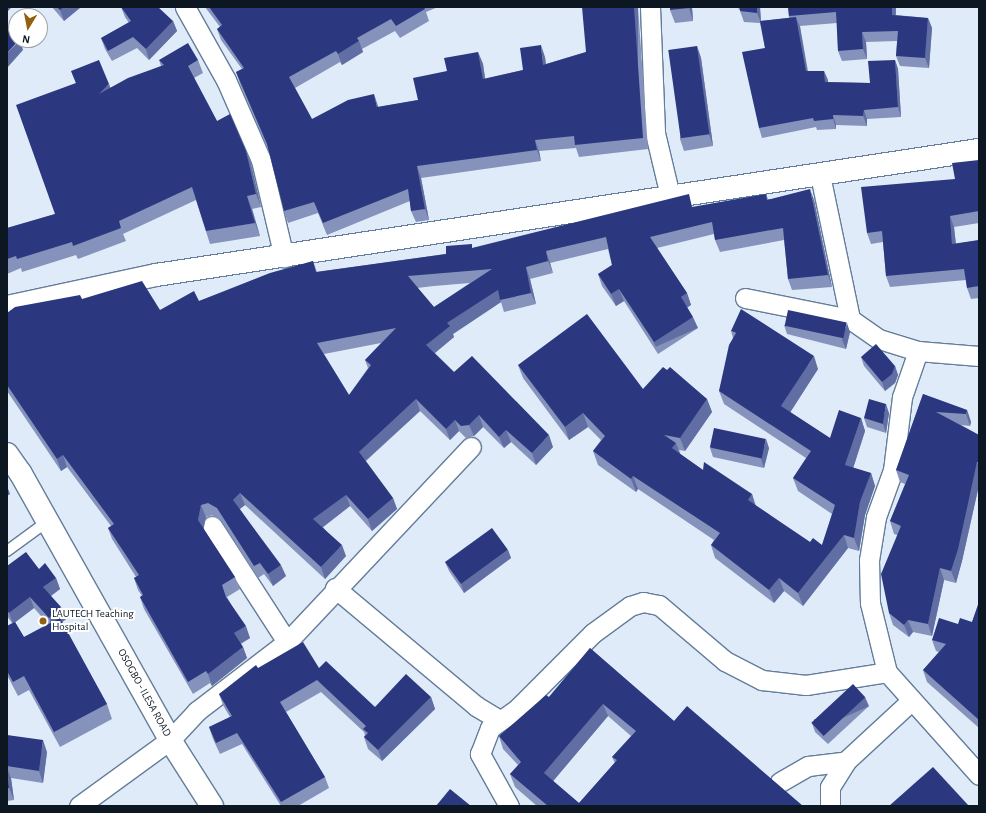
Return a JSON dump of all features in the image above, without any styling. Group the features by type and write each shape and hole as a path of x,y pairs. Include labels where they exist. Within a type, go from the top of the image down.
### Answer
{"street":[{"path":"185,7 226,80 261,160 284,257"},
{"path":"650,7 655,133 671,200"},
{"path":"7,307 156,275 671,200 979,150"},
{"path":"820,175 850,319"},
{"path":"745,298 850,319 879,339 918,351 979,356"},
{"path":"918,351 902,397 893,470 876,517 869,560 870,603 887,672 911,701 979,775"},
{"path":"79,806 170,740 197,711 287,642 335,588 471,447"},
{"name":"OSOGBO - ILESA ROAD","path":"7,454 48,521 170,740 212,806"},
{"path":"212,526 287,642"},
{"path":"335,588 476,706 498,719"},
{"path":"510,806 480,754 498,719 516,709 593,633 630,606 643,602 659,605 672,613 725,661 762,680 806,685 887,672"},
{"path":"830,806 830,787 846,761 911,701"},
{"path":"780,782 808,766 846,761"}],"lane":[{"path":"7,551 48,521"}],"building":[{"path":"57,7 64,7 60,10"},
{"path":"121,7 158,7 173,21 146,49 133,37 108,51 101,38 131,21"},
{"path":"209,7 424,7 425,9 396,26 391,19 357,38 359,41 338,54 336,51 289,77 312,119 348,100 374,94 377,107 418,100 413,78 447,71 444,58 478,52 483,79 523,70 520,48 541,45 543,65 586,52 582,7 634,7 643,138 575,145 574,136 535,140 537,150 417,166 425,209 411,211 408,189 323,223 314,202 284,211 267,144 236,72 244,68 217,29 222,25"},
{"path":"670,7 688,7 689,8 670,10"},
{"path":"740,7 757,7 757,13 740,11"},
{"path":"788,7 892,7 892,15 928,18 925,58 896,56 898,31 862,32 863,49 838,51 836,12 789,16"},
{"path":"796,17 806,71 824,71 825,82 870,83 868,61 895,60 898,107 864,110 863,116 833,115 833,119 814,121 813,118 759,128 742,52 765,48 760,21"},
{"path":"7,29 8,48 12,48 7,53"},
{"path":"188,43 198,60 188,66 217,121 230,114 246,151 256,194 247,196 255,223 206,231 192,187 119,221 121,228 73,246 72,242 17,259 16,256 7,259 7,228 55,214 16,105 76,83 71,71 99,60 109,84 99,94 128,78 164,65 159,60"},
{"path":"697,46 709,134 681,138 668,50"},
{"path":"979,160 979,211 950,216 952,244 979,240 979,286 967,288 964,269 886,276 882,231 867,233 861,187 955,179 952,163"},
{"path":"810,189 828,275 788,279 783,228 715,240 712,222 650,237 687,293 681,297 693,317 654,342 619,289 611,294 598,274 612,265 606,237 546,251 548,261 526,267 531,293 500,300 498,290 447,323 450,326 426,345 454,372 472,356 549,435 532,453 506,430 499,437 479,415 469,425 461,426 455,420 446,429 416,399 359,452 393,498 368,519 346,495 313,519 342,545 321,567 240,493 233,500 281,565 268,574 260,563 254,566 217,508 208,503 201,505 198,520 235,577 222,585 226,597 246,626 234,633 243,647 208,674 206,671 188,682 140,597 143,595 134,578 139,575 108,528 114,524 63,455 57,459 7,385 7,313 15,307 80,295 82,299 142,281 160,310 194,291 199,301 270,273 313,261 316,272 446,254 446,246 472,244 472,248 689,194 692,207 766,194 767,200","holes":["492,269 434,307 408,276","396,328 365,360 371,365 349,395 317,343"]},
{"path":"741,309 814,356 781,406 830,438 839,410 861,418 845,465 871,473 860,502 854,538 844,535 798,593 779,578 769,590 711,545 720,533 633,476 631,479 593,451 605,436 583,413 565,427 518,365 587,314 643,389 663,367 667,370 670,367 707,399 680,438 664,435 676,443 672,448 703,470 704,462 752,494 748,500 810,542 813,538 822,545 835,505 793,478 811,451 719,391 729,345 736,333 731,331"},
{"path":"788,310 847,322 843,338 785,326"},
{"path":"876,344 895,366 892,374 882,382 861,357"},
{"path":"923,394 967,410 966,414 936,412 979,435 979,462 977,462 958,549 951,571 940,568 928,624 908,620 904,625 889,613 881,574 901,526 890,521 909,475 896,470"},
{"path":"869,399 886,404 883,424 864,418"},
{"path":"714,428 766,439 762,459 710,448"},
{"path":"492,528 508,550 461,584 445,562"},
{"path":"26,552 39,569 45,563 56,578 43,587 61,607 49,618 30,597 9,613 7,610 7,566"},
{"path":"979,602 979,720 923,670 946,644 932,640 939,618 958,624 960,618 972,622"},
{"path":"60,618 107,704 54,732 24,676 13,682 7,671 7,626 15,622 24,637"},
{"path":"303,642 319,668 326,661 375,707 406,674 431,697 378,750 364,737 368,733 363,729 366,726 317,680 280,702 325,777 281,802 237,733 216,743 209,727 232,716 219,694 256,665 258,668"},
{"path":"590,648 674,721 687,706 803,806 548,806 510,774 521,762 499,736 546,695 549,697","holes":["603,704 636,731 612,757 617,760 579,803 544,773"]},
{"path":"853,684 865,697 824,736 811,723"},
{"path":"7,735 43,740 39,771 7,766"},
{"path":"933,767 969,806 889,806"},
{"path":"7,771 9,788 7,788"},
{"path":"450,789 471,806 436,806"}],"place":[{"name":"LAUTECH Teaching Hospital","path":"43,621"}]}
